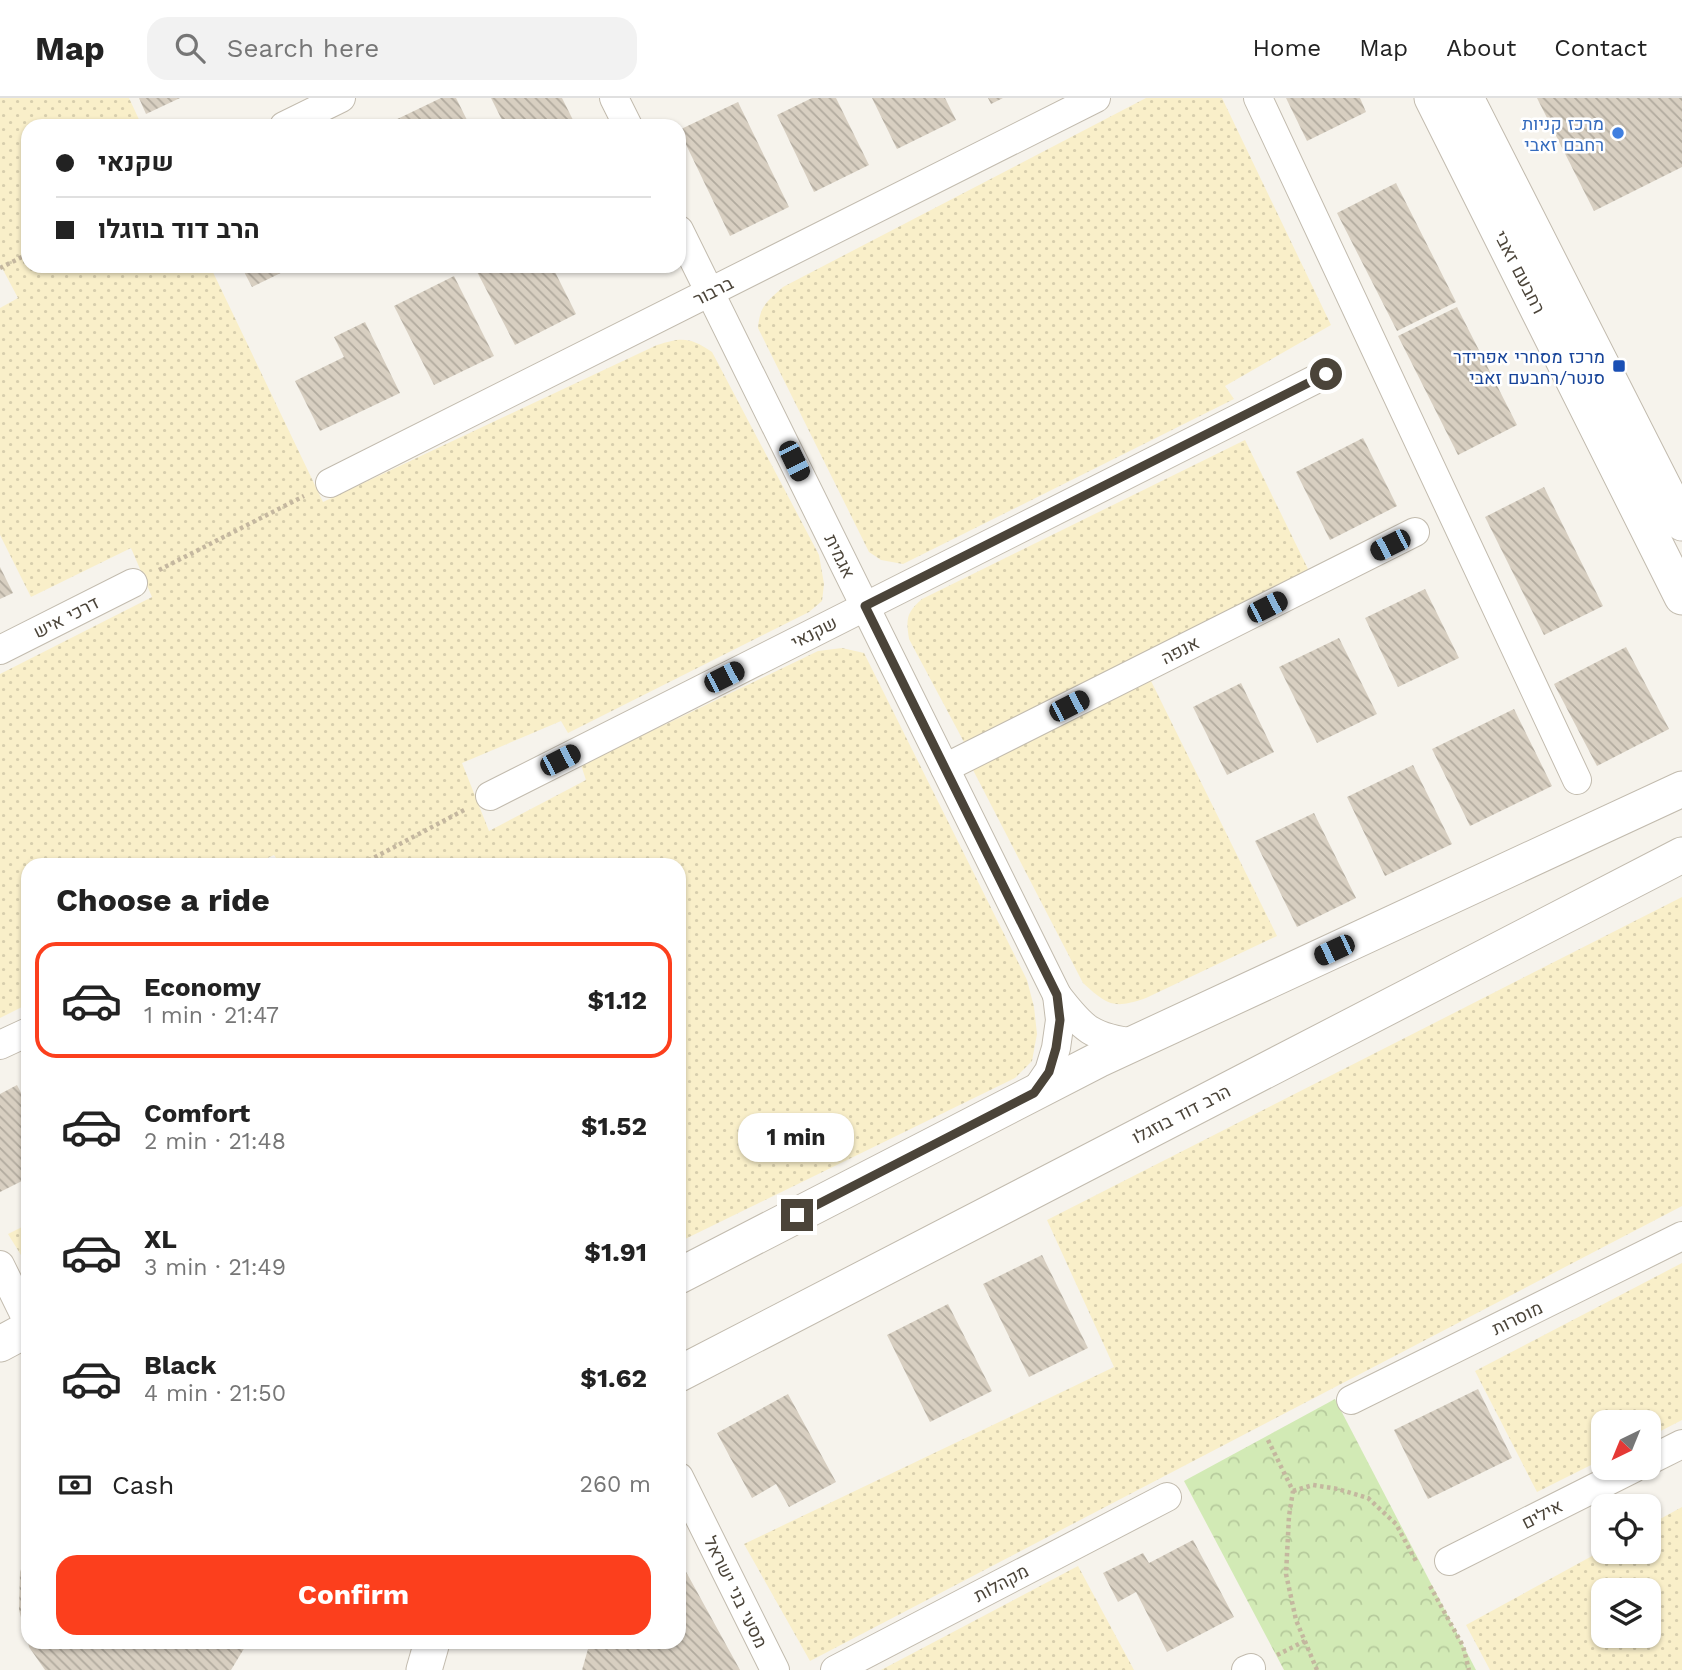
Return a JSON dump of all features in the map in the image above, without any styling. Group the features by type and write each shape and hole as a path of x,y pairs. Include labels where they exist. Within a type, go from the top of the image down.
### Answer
{"street":[{"path":"298,119 341,98"},
{"path":"614,98 624,119"},
{"name":"ברבור","path":"330,483 1096,98"},
{"path":"1258,98 1577,780"},
{"name":"רחבעם זאבי","path":"1432,98 1682,597"},
{"name":"רחבעם זאבי","path":"1466,98 1682,523"},
{"name":"אגמית","path":"686,244 1057,995 1076,1020 1093,1033 1111,1040 1136,1043"},
{"name":"שקנאי","path":"489,796 1326,374"},
{"name":"אנפה","path":"945,768 1415,532"},
{"name":"דרכי איש","path":"0,650 132,583"},
{"path":"686,1272 1136,1043 1682,789"},
{"name":"הרב דוד בוזגלו","path":"686,1370 1682,855"},
{"name":"אגמית","path":"1034,1093 1049,1072 1056,1048 1060,1020 1057,995"},
{"path":"0,1045 21,1035"},
{"name":"מוסרות","path":"1351,1399 1682,1236"},
{"path":"0,1265 21,1308"},
{"path":"0,1344 21,1333"},
{"path":"1661,1454 1682,1444"},
{"name":"אילים","path":"1450,1561 1610,1480"},
{"name":"מסעי בני ישראל","path":"686,1491 775,1670"},
{"name":"מקהלות","path":"835,1670 1167,1497"},
{"path":"424,1670 430,1649"}],"path":[{"path":"0,268 21,258"},
{"path":"132,583 330,483"},
{"path":"373,858 489,796"},
{"path":"1268,1440 1293,1491 1286,1574 1296,1620 1317,1670"},
{"path":"1293,1491 1314,1485 1368,1498 1396,1524 1418,1564"},
{"path":"1430,1586 1463,1646 1469,1670"}],"green space":[{"path":"1335,1399 1476,1670 1284,1670 1184,1481"}],"sand":[{"path":"0,98 129,98 139,119 21,119 21,273 213,273 323,502 657,345 686,340 698,343 712,352 819,555 824,584 822,601 809,612 568,733 561,721 462,763 489,831 586,780 581,765 818,651 842,648 864,653 1027,980 1037,1034 1032,1061 1015,1078 686,1239 686,858 276,858 274,855 268,858 21,858 21,1008 0,1018 0,674 152,597 131,548 31,597 0,535 0,308 18,298 0,264"},
{"path":"1146,98 1222,98 1331,325 1225,386 1234,399 903,564 881,560 869,552 758,328 763,309 783,287"},
{"path":"1245,440 1309,571 965,744 909,639 908,617 917,604 922,599"},
{"path":"1151,681 1277,936 1146,998 1119,1004 1105,1001 1083,983 972,768"},
{"path":"1682,897 1682,1206 810,1661 744,1544 1114,1367 1047,1220"},
{"path":"21,1228 21,1255 8,1234"},
{"path":"1682,1263 1682,1420 1661,1431 1661,1410 1591,1410 1591,1465 1537,1492 1475,1371"},
{"path":"1682,1507 1682,1670 1490,1670 1466,1625 1591,1557 1591,1564 1661,1564 1661,1518"},
{"path":"1078,1566 1134,1670 881,1670"}],"building":[{"path":"139,98 180,98 146,114"},
{"path":"441,98 456,98 466,119 397,119"},
{"path":"491,98 562,98 572,119 502,119"},
{"path":"812,98 836,98 869,165 814,192 777,115"},
{"path":"872,98 945,98 956,120 897,149"},
{"path":"988,98 1003,98 991,104"},
{"path":"1286,98 1360,98 1366,112 1307,141"},
{"name":"מרכז קניות רחבם זאבי","path":"1537,98 1682,98 1682,167 1594,211"},
{"path":"738,102 789,207 730,236 686,145 686,127"},
{"path":"1396,183 1456,302 1397,331 1337,213"},
{"path":"245,273 281,273 252,287"},
{"path":"478,273 556,273 576,314 515,345"},
{"path":"454,276 494,356 434,385 394,306"},
{"path":"1457,307 1517,425 1458,455 1398,336"},
{"path":"365,322 400,393 320,431 295,381 344,357 334,337"},
{"path":"1363,438 1397,506 1330,540 1296,472"},
{"path":"1544,487 1603,606 1544,635 1485,517"},
{"path":"0,567 13,593 0,599"},
{"path":"1425,589 1459,658 1398,687 1365,618"},
{"path":"1339,638 1377,714 1317,743 1279,667"},
{"path":"1626,647 1669,729 1597,766 1554,684"},
{"path":"1241,683 1274,752 1227,775 1193,707"},
{"path":"1514,709 1552,786 1470,826 1432,749"},
{"path":"1413,765 1452,844 1385,876 1347,797"},
{"path":"1314,813 1356,898 1297,927 1255,841"},
{"path":"17,1085 21,1093 21,1182 0,1192 0,1094"},
{"path":"1042,1255 1088,1348 1029,1377 983,1284"},
{"path":"948,1304 992,1391 930,1422 887,1335"},
{"path":"1478,1389 1512,1458 1428,1499 1394,1430"},
{"path":"788,1394 836,1482 789,1507 776,1484 752,1498 717,1433"},
{"path":"1193,1540 1234,1617 1167,1652 1136,1592 1118,1602 1103,1573 1143,1553 1149,1563"},
{"path":"21,1569 21,1618 19,1610"},
{"path":"686,1572 740,1670 582,1670 588,1649 686,1649"},
{"path":"30,1649 244,1649 231,1670 45,1670"}],"place":[{"name":"מרכז קניות רחבם זאבי","path":"1618,133"},
{"name":"מרכז מסחרי אפרידר סנטר/רחבעם זאבי","path":"1619,366"}],"route":[{"path":"797,1215 1034,1093 1049,1072 1060,1020 1057,995 865,606 1326,374"}]}
